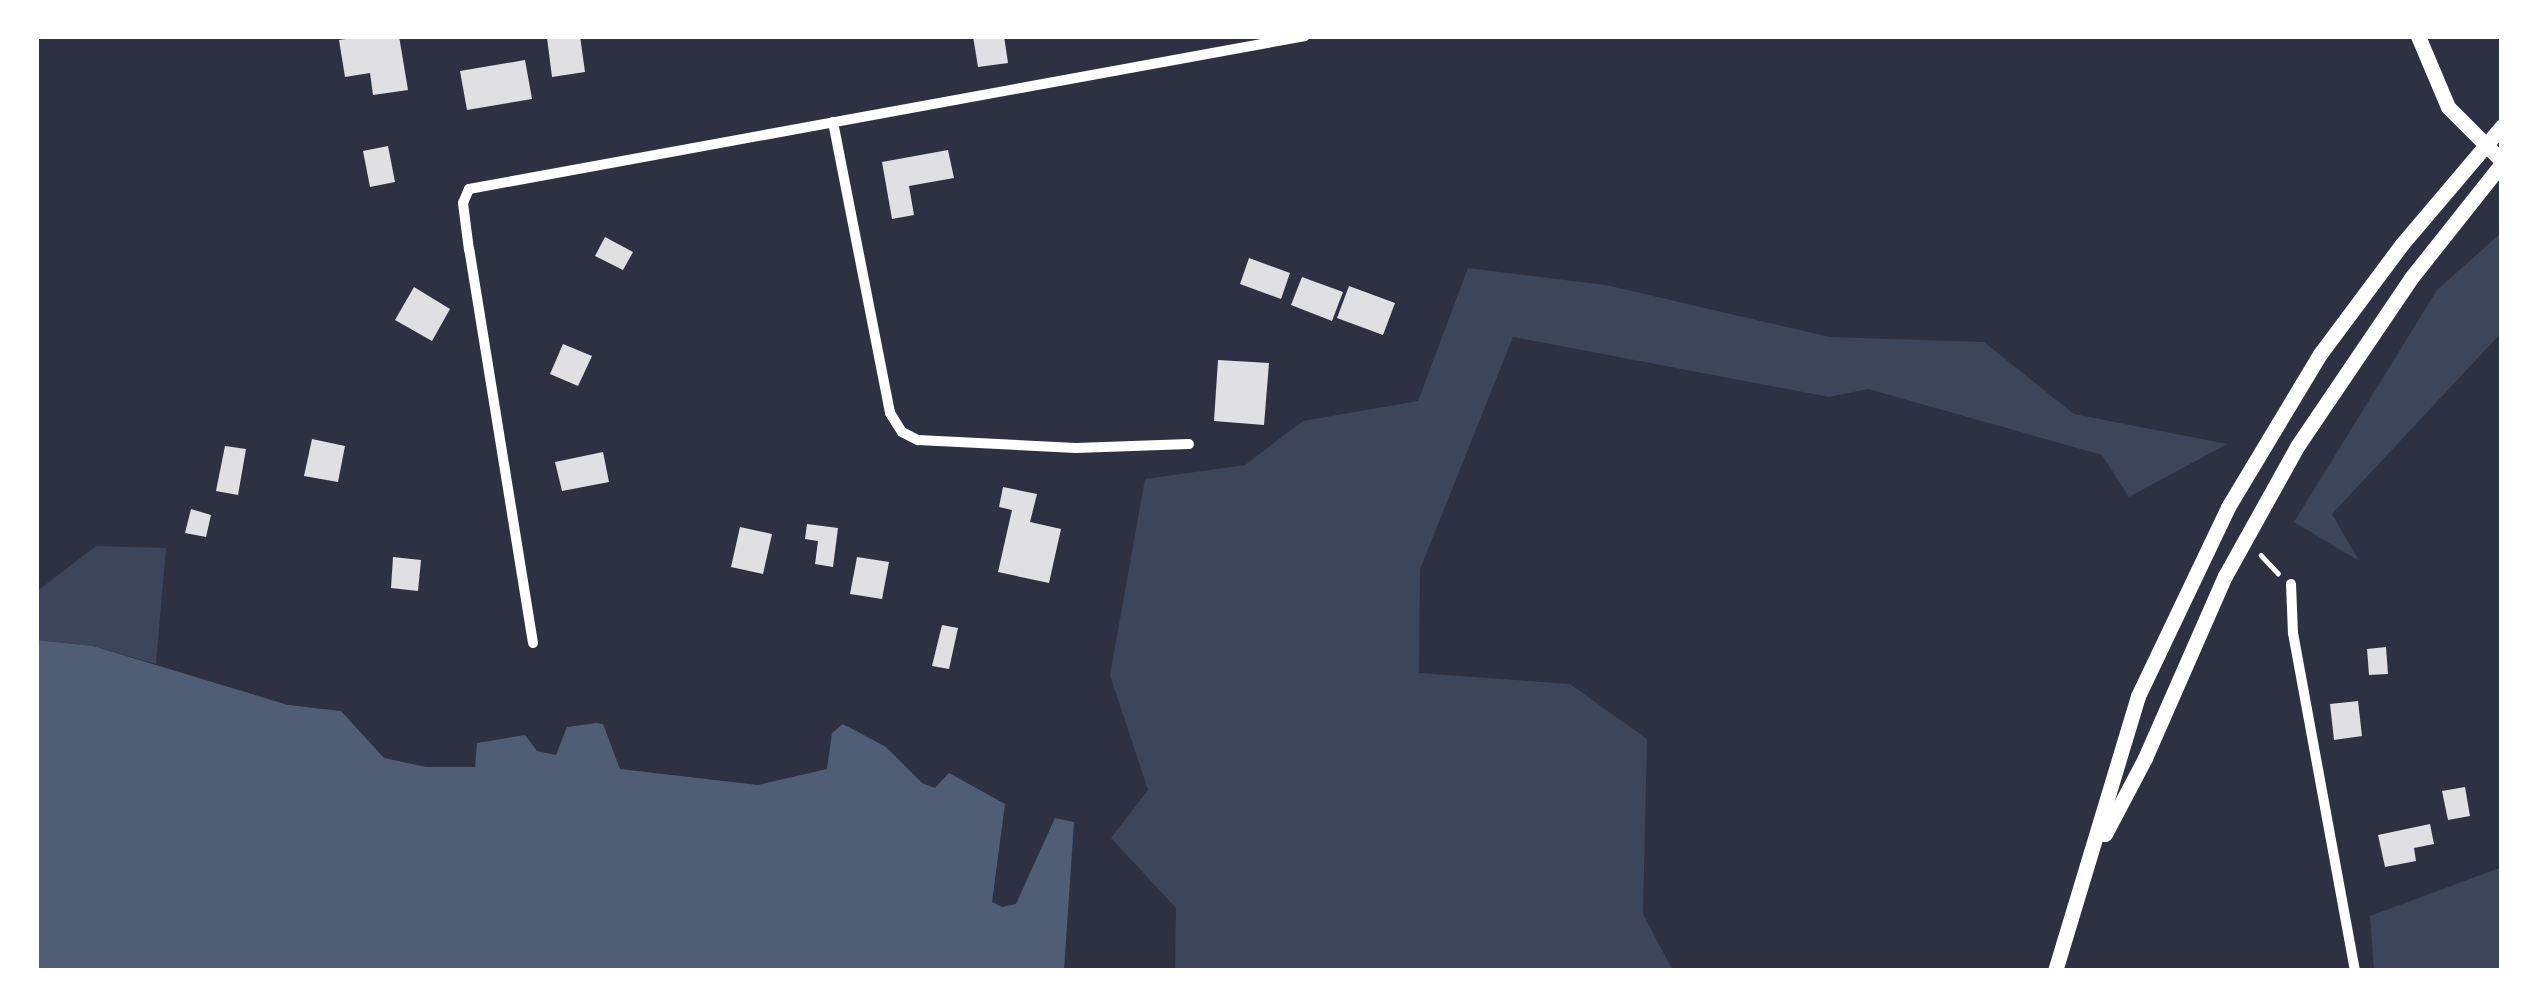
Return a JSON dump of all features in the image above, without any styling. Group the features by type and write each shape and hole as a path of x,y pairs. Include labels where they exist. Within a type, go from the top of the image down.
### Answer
{"main road":[{"path":"2092,858 2250,532 2335,385 2502,162 2448,107 2418,36"},
{"path":"2055,971 2138,696 2239,487 2320,354 2502,126"}],"street":[{"path":"532,643 464,196 479,185 1305,36"},
{"path":"833,122 890,413 902,432 918,440 1076,448 1189,444"},
{"path":"2291,584 2293,633 2355,971"}],"path":[{"path":"2250,532 2264,561 2291,584"}],"shaded area":[{"path":"2502,232 2502,332 2332,514 2359,561 2294,522 2437,290"},
{"path":"1468,268 1606,285 1830,337 1984,342 2074,414 2227,444 2129,497 2102,455 1868,389 1829,397 1513,337 1420,569 1419,673 1570,684 1647,739 1643,914 1671,967 1679,971 1175,971 1176,908 1111,838 1148,790 1110,675 1145,479 1245,465 1303,421 1418,401"},
{"path":"96,546 166,548 156,664 93,646 36,640 36,592"},
{"path":"36,640 93,646 288,705 341,711 384,758 426,767 475,767 477,743 525,735 537,751 556,755 567,727 596,723 603,724 620,769 758,785 827,769 832,733 843,724 886,747 922,783 935,788 949,773 1005,804 992,902 1002,907 1016,904 1055,818 1074,822 1064,971 36,971"},
{"path":"2502,867 2502,971 2374,971 2370,916"}],"building":[{"path":"399,36 408,90 373,95 370,73 345,77 339,40"},
{"path":"580,36 585,72 552,77 547,38"},
{"path":"973,36 1004,36 1008,63 978,67"},
{"path":"525,60 532,99 467,110 460,71"},
{"path":"388,146 395,182 370,187 363,151"},
{"path":"948,150 954,178 909,186 914,215 892,219 882,162"},
{"path":"605,237 633,252 623,270 595,256"},
{"path":"1249,258 1290,273 1281,299 1240,284"},
{"path":"1302,277 1343,292 1332,321 1291,305"},
{"path":"1349,286 1395,303 1383,335 1337,318"},
{"path":"414,287 450,309 432,341 395,320"},
{"path":"563,344 592,356 578,386 550,374"},
{"path":"1218,360 1269,363 1264,425 1214,421"},
{"path":"312,439 345,446 338,482 304,476"},
{"path":"225,446 246,449 238,495 216,491"},
{"path":"603,452 609,482 562,491 555,462"},
{"path":"1003,487 1037,494 1030,522 1061,529 1049,583 998,572 1012,510 999,507"},
{"path":"191,509 211,515 206,537 185,533"},
{"path":"807,524 838,528 833,567 815,564 818,541 805,539"},
{"path":"740,527 772,534 763,574 731,567"},
{"path":"393,557 421,560 418,591 391,588"},
{"path":"857,557 889,562 882,599 850,594"},
{"path":"942,625 958,628 949,669 932,666"},
{"path":"2386,647 2388,674 2369,675 2367,649"},
{"path":"2358,701 2362,736 2334,740 2330,704"},
{"path":"2465,787 2470,816 2448,820 2442,791"},
{"path":"2430,824 2434,844 2414,848 2416,861 2385,867 2378,835"}]}
